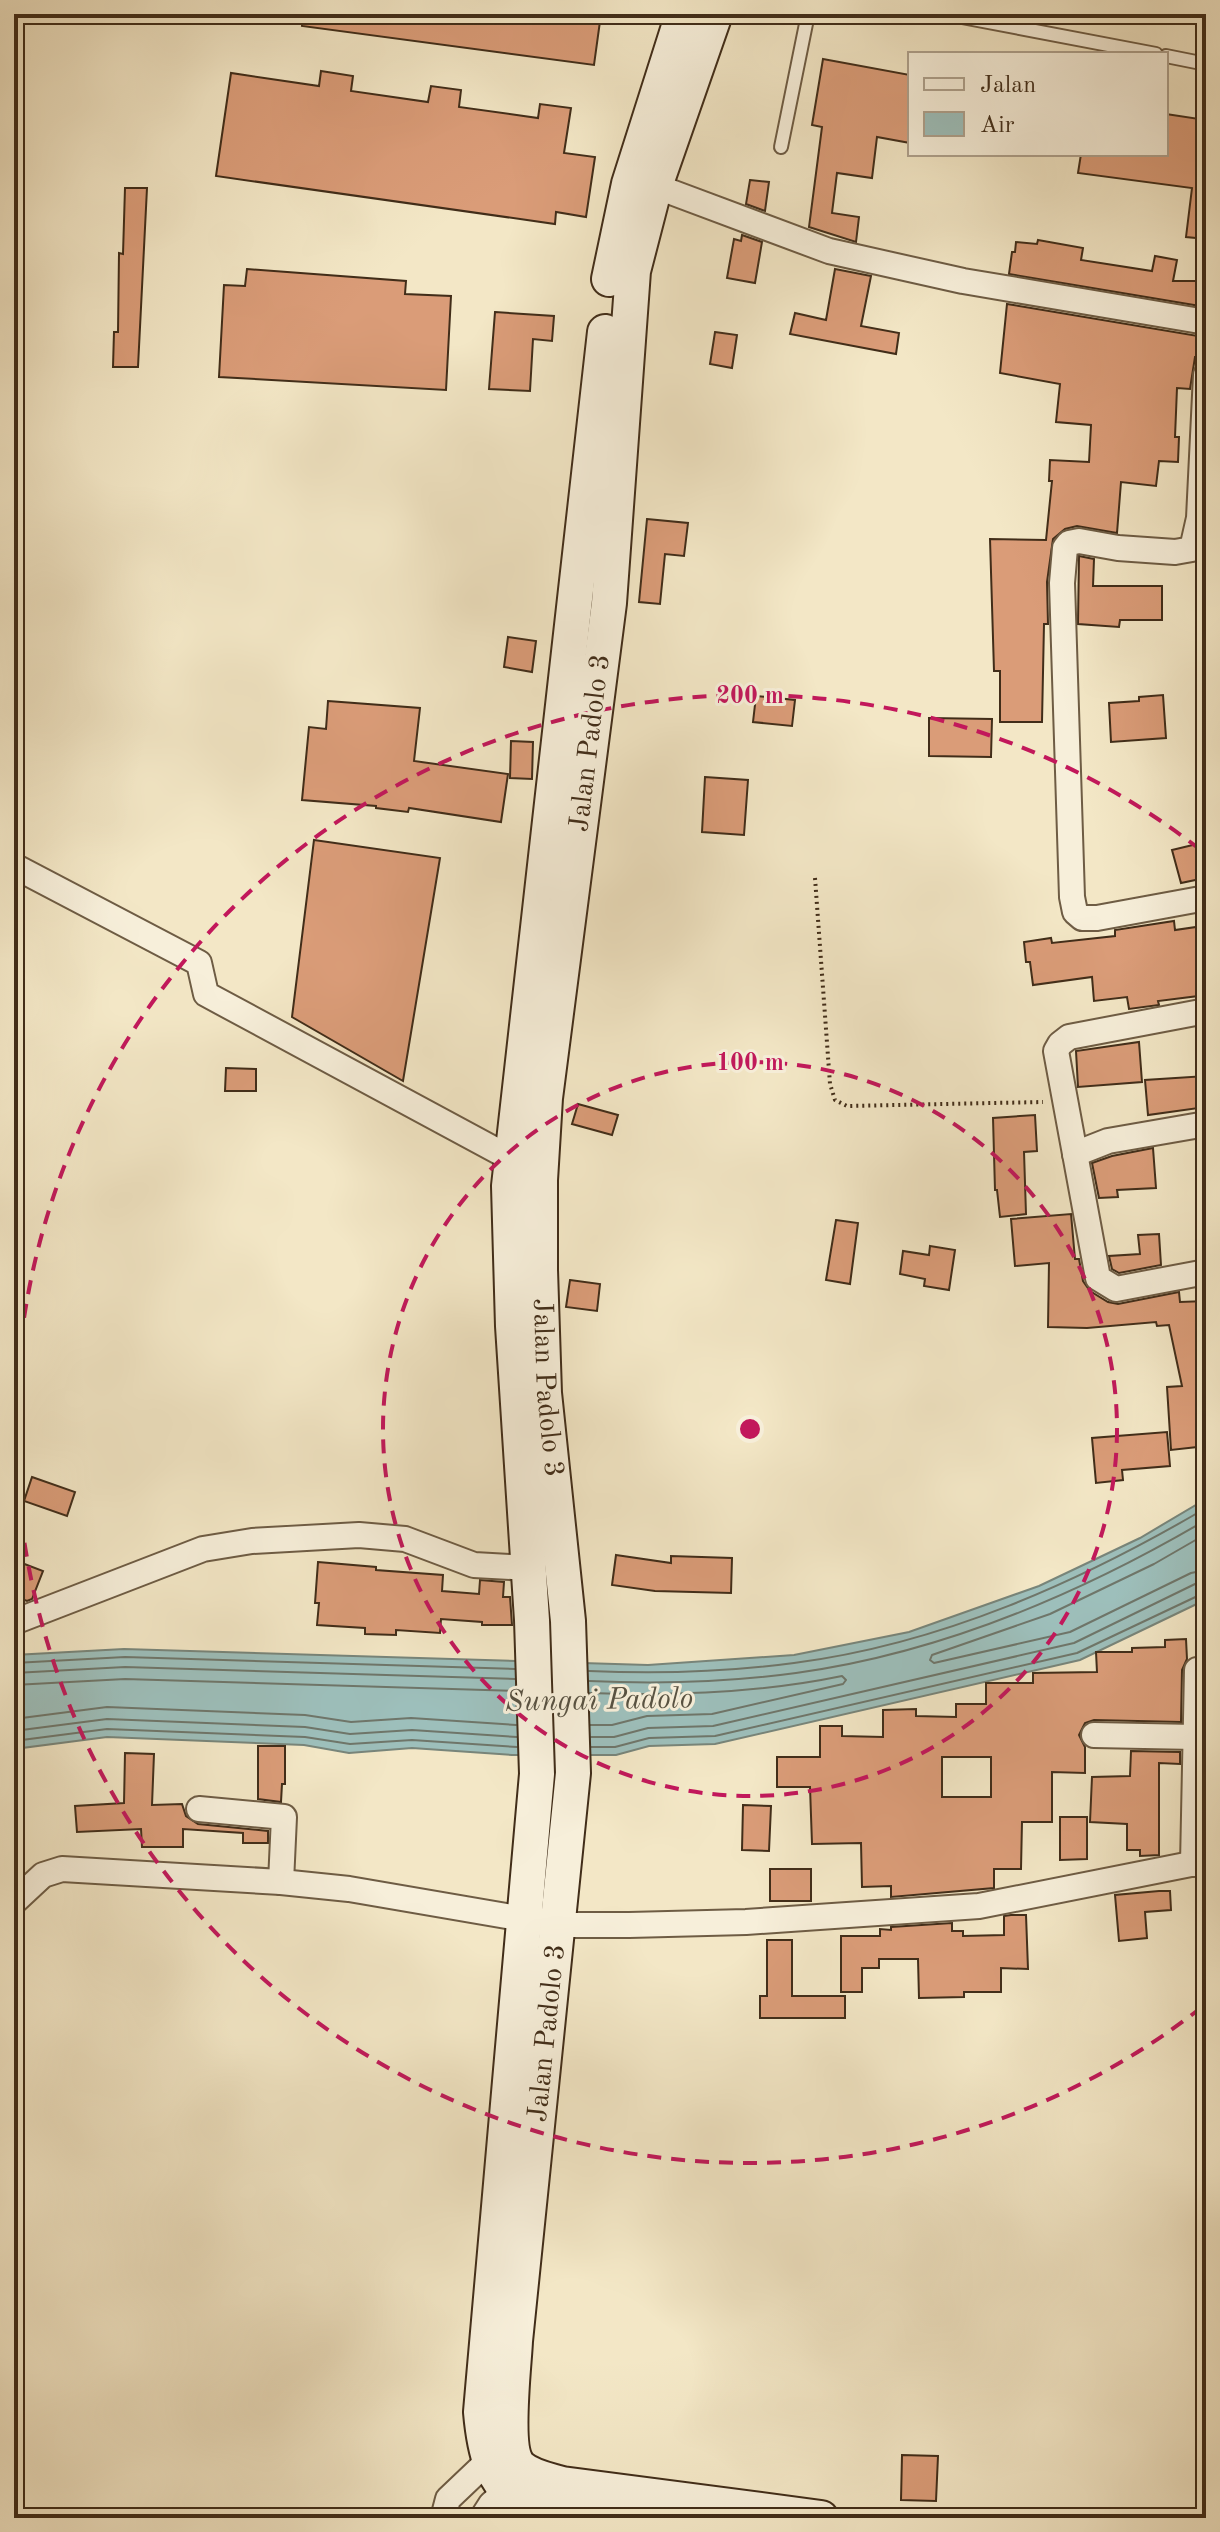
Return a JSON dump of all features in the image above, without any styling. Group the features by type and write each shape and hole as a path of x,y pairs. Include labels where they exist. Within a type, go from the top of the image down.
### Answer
{"street":[{"name":"Jalan Padolo 3","path":"621,270 655,186 683,14"},
{"name":"Jalan Padolo 3","path":"506,2491 498,2483 488,2461 481,2412 501,2340 559,1925 573,1773 568,1621 544,1393 540,1180 601,378 621,270 629,184 715,14"},
{"path":"655,186 829,251 963,281 1206,322"},
{"path":"1206,375 1199,518 1192,549 1175,552 1118,548 1079,541 1069,543 1065,548 1062,583 1072,897 1075,912 1082,918 1097,918 1206,898"},
{"name":"Jalan Padolo 3","path":"574,745 509,1186 513,1326 532,1620 537,1774 523,1920 501,2340 513,2451 519,2466 536,2476 562,2484 716,2512 821,2518"},
{"path":"14,866 199,963 206,994 512,1159"},
{"path":"1206,1011 1064,1040 1056,1051 1098,1278 1116,1289 1206,1272"},
{"path":"1075,1154 1108,1141 1206,1124"},
{"path":"14,1622 203,1549 252,1541 359,1535 405,1539 474,1565 529,1568"},
{"path":"14,1902 43,1875 62,1869 349,1889 559,1925 746,1922 979,1906 1200,1862 1195,1737 1197,1670 1206,1670"},
{"path":"1094,1735 1195,1737"},
{"path":"199,1809 284,1817 281,1882"},
{"path":"443,2518 448,2499 488,2461"},
{"path":"482,2518 491,2504 506,2491 544,2508 620,2518"}],"lane":[{"path":"781,147 808,14"},
{"path":"946,14 1146,52"},
{"path":"1168,56 1206,64"}],"path":[{"path":"815,878 830,1084 835,1100 847,1106 1065,1102"}],"water":[{"name":"Sungai Padolo","path":"1206,1499 1205,1600 1080,1660 715,1744 649,1746 616,1755 512,1755 412,1748 349,1753 304,1745 107,1737 14,1749 14,1655 124,1649 648,1665 794,1655 909,1632 1039,1586 1140,1538"}],"building":[{"path":"303,14 601,14 594,65 302,26"},
{"path":"823,59 908,75 908,143 877,137 872,178 837,173 832,213 859,217 856,242 809,227 822,127 812,125"},
{"path":"321,71 353,76 351,91 428,102 431,86 461,90 459,107 538,118 540,104 571,108 564,153 595,157 586,217 556,212 555,224 216,176 231,73 319,86"},
{"path":"1168,114 1206,120 1206,239 1186,237 1192,188 1078,173 1081,156 1168,156"},
{"path":"750,180 769,182 765,211 746,204"},
{"path":"125,188 147,188 138,367 113,367 114,332 118,332 119,253 123,254"},
{"path":"742,235 762,242 755,283 727,278 734,239 741,241"},
{"path":"1038,240 1083,248 1081,260 1152,271 1155,256 1177,260 1173,281 1206,281 1206,307 1009,274 1016,242 1037,244"},
{"path":"247,269 406,281 405,294 451,296 446,390 219,377 224,285 245,286"},
{"path":"835,269 871,276 861,326 899,333 896,354 790,334 795,313 826,320"},
{"path":"1007,304 1204,337 1203,357 1195,357 1190,389 1177,388 1175,437 1179,437 1178,462 1159,461 1156,486 1121,482 1117,533 1077,526 1065,529 1053,539 1047,582 1048,624 1044,624 1042,722 1000,722 1000,671 994,671 990,539 1046,540 1052,481 1049,481 1050,460 1089,462 1091,425 1056,422 1060,384 1000,373"},
{"path":"495,312 554,316 552,341 533,339 530,391 489,389"},
{"path":"715,332 737,335 732,368 710,364"},
{"path":"647,519 688,523 684,556 665,554 660,604 639,602"},
{"path":"1079,556 1094,559 1093,586 1162,586 1162,620 1120,620 1119,627 1078,624"},
{"path":"508,637 536,641 532,672 504,667"},
{"path":"1163,695 1166,738 1111,742 1109,703 1139,701 1139,697"},
{"path":"756,696 795,700 792,726 753,722"},
{"path":"328,701 420,708 414,761 508,774 501,822 409,808 408,812 302,800 309,727 326,729"},
{"path":"929,718 992,719 991,757 929,756"},
{"path":"511,741 533,742 532,779 510,778"},
{"path":"705,777 748,780 744,835 702,832"},
{"path":"314,840 440,858 403,1081 292,1017"},
{"path":"1197,844 1205,878 1181,883 1172,850"},
{"path":"1174,921 1175,930 1203,926 1206,995 1158,1001 1159,1005 1129,1009 1127,997 1094,1001 1092,977 1033,985 1024,942 1051,938 1052,943 1115,936 1115,930"},
{"path":"1139,1042 1142,1082 1078,1087 1076,1051"},
{"path":"226,1068 256,1069 256,1091 225,1091"},
{"path":"1206,1076 1206,1107 1148,1115 1145,1080"},
{"path":"578,1104 618,1115 612,1135 572,1124"},
{"path":"1035,1115 1037,1151 1024,1152 1026,1214 1000,1217 995,1190 993,1118"},
{"path":"1153,1148 1156,1188 1117,1190 1118,1197 1099,1198 1092,1163"},
{"path":"1071,1214 1075,1259 1079,1259 1083,1281 1090,1291 1118,1304 1179,1292 1180,1302 1206,1301 1206,1446 1171,1450 1167,1387 1182,1386 1169,1325 1157,1326 1156,1322 1087,1328 1048,1327 1049,1263 1015,1266 1011,1219"},
{"path":"836,1220 858,1223 850,1284 826,1280"},
{"path":"1159,1234 1161,1265 1119,1273 1112,1269 1109,1256 1140,1254 1138,1235"},
{"path":"930,1246 955,1250 949,1290 924,1286 925,1279 900,1274 903,1251 929,1255"},
{"path":"570,1280 600,1284 597,1311 566,1307"},
{"path":"1167,1432 1170,1466 1122,1470 1123,1480 1096,1483 1092,1438"},
{"path":"32,1477 75,1492 67,1516 24,1501"},
{"path":"616,1555 671,1563 671,1556 732,1558 731,1593 655,1591 612,1585"},
{"path":"14,1560 43,1571 32,1599 27,1601 14,1596"},
{"path":"318,1562 443,1575 442,1591 479,1594 480,1580 504,1582 503,1597 510,1597 512,1625 482,1625 482,1622 441,1619 440,1633 396,1630 396,1635 365,1634 365,1628 317,1625"},
{"path":"1186,1639 1181,1722 1094,1720 1085,1723 1079,1735 1085,1747 1085,1773 1052,1772 1052,1822 1022,1822 1021,1869 994,1869 994,1888 891,1897 891,1886 862,1887 861,1843 812,1844 810,1787 777,1787 777,1757 820,1757 820,1726 842,1726 842,1736 883,1737 883,1710 916,1709 916,1716 956,1717 956,1704 986,1704 986,1683 1033,1683 1033,1673 1097,1672 1096,1652 1132,1652 1132,1648 1165,1647 1165,1640","holes":["942,1757 991,1757 991,1797 942,1797"]},
{"path":"258,1746 285,1746 285,1784 282,1784 281,1802 258,1799"},
{"path":"1131,1751 1180,1752 1180,1764 1159,1763 1159,1855 1140,1856 1140,1850 1127,1850 1127,1824 1090,1822 1092,1777 1130,1776"},
{"path":"125,1753 154,1754 152,1805 182,1804 186,1816 198,1824 268,1831 268,1843 243,1843 243,1833 183,1829 183,1847 142,1847 141,1829 77,1832 75,1806 124,1803"},
{"path":"743,1805 771,1806 769,1851 742,1850"},
{"path":"1060,1817 1087,1817 1087,1859 1060,1860"},
{"path":"770,1869 811,1869 811,1901 770,1901"},
{"path":"1170,1891 1171,1910 1145,1912 1147,1938 1119,1941 1115,1895"},
{"path":"1026,1915 1028,1969 1001,1968 1001,1992 964,1992 964,1997 919,1998 918,1959 879,1959 879,1968 862,1968 862,1992 841,1992 841,1936 880,1936 880,1929 891,1930 891,1927 952,1923 952,1931 963,1931 963,1936 1004,1935 1004,1916"},
{"path":"767,1940 792,1940 792,1996 845,1996 845,2018 760,2018 760,1996 767,1996"},
{"path":"902,2455 938,2456 936,2501 901,2500"}]}
